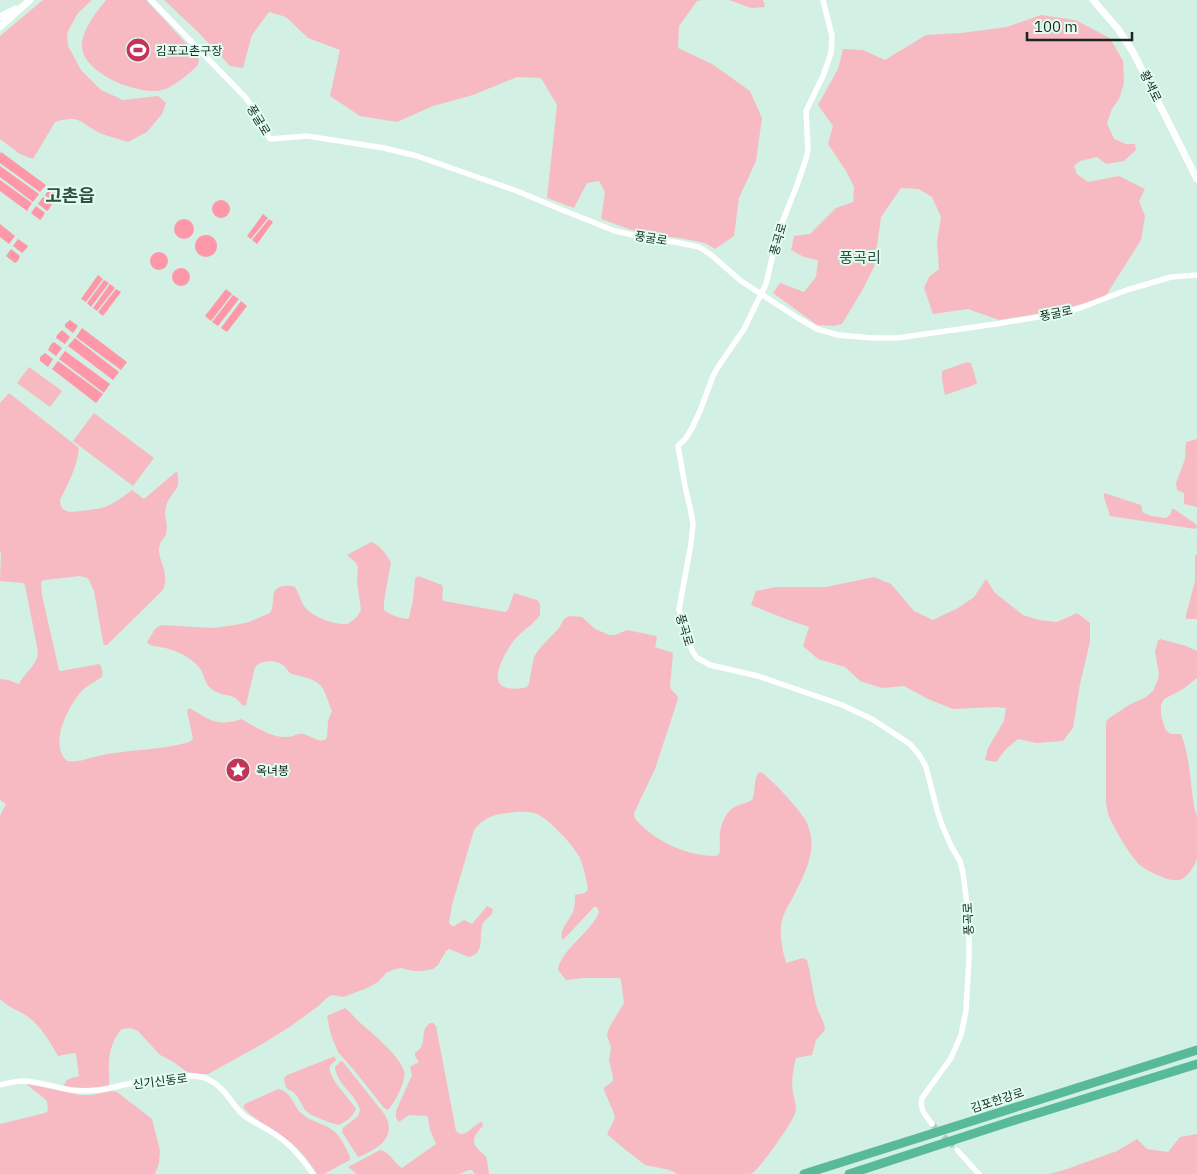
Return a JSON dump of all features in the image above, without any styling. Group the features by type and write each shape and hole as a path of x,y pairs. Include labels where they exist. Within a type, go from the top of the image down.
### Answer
{"highway":[{"name":"김포한강로","path":"804,1174 1197,1050"},
{"name":"김포한강로","path":"849,1174 1197,1064"}],"street":[{"name":"풍굴로","path":"151,0 245,97 270,139 307,136 384,148 417,156 517,191 615,231 699,247 741,280 798,318 817,329 838,335 886,338 1062,313 1170,277 1197,274"},
{"name":"풍곡로","path":"823,0 832,36 831,53 823,76 806,111 808,150 806,159 778,233 766,284 738,339 718,367 696,421 686,438 678,446 693,524 679,609 688,644 697,658 703,662 720,668 758,676 853,710 904,739 916,750 924,762 946,837 962,866 969,920 969,958 962,1035 951,1058 922,1098 921,1103 924,1114 932,1124"},
{"name":"황색로","path":"1093,0 1118,29 1133,52 1197,179"},
{"path":"0,17 27,2"},
{"path":"0,27 27,2"},
{"name":"신기신동로","path":"0,1085 23,1081 69,1090 89,1091 161,1078 189,1076 206,1078 223,1090 243,1115 288,1143 313,1174"},
{"path":"957,1150 979,1174"}],"shaded area":[{"path":"43,0 92,0 78,13 67,33 68,46 81,70 101,90 123,100 158,96 166,103 162,114 147,132 128,142 102,134 80,121 71,119 55,122 33,159 20,154 0,139 0,36"},
{"name":"김포고촌구장","path":"106,0 146,0 198,56 197,66 171,86 162,90 152,91 126,86 100,73 84,55 82,44 88,26"},
{"path":"164,0 702,0 697,1 679,26 678,48 712,64 750,91 762,118 756,161 739,198 734,236 715,249 705,243 643,234 601,219 605,192 599,181 587,183 574,208 547,198 557,105 541,78 517,77 473,95 433,106 397,122 360,116 330,96 340,50 308,38 286,17 269,12 252,35 243,68 230,66"},
{"path":"729,0 763,0 765,7 751,8"},
{"path":"1041,15 1075,20 1110,38 1123,61 1124,83 1119,99 1112,109 1107,123 1114,139 1126,144 1135,144 1136,150 1124,161 1106,164 1097,157 1080,161 1074,166 1077,174 1088,182 1119,176 1145,189 1139,201 1145,216 1141,240 1105,297 1061,310 999,320 968,309 933,314 924,288 929,277 939,269 937,242 941,217 932,197 919,189 901,188 881,217 874,267 842,324 833,326 817,325 773,293 780,283 804,292 816,277 818,260 804,257 791,250 794,236 810,234 836,208 853,202 854,187 828,144 833,126 818,105 838,69 843,49 863,50 885,60 926,35 1007,27"},
{"path":"1,152 46,185 40,192 0,163"},
{"path":"0,166 39,194 33,202 0,177"},
{"path":"0,180 32,203 27,211 0,191"},
{"path":"50,188 59,195 53,202 45,195"},
{"path":"43,197 52,204 47,211 38,204"},
{"path":"217,200 225,200 230,205 228,216 217,218 212,213 212,205"},
{"path":"36,206 45,213 40,220 31,213"},
{"path":"263,214 268,218 251,239 247,236"},
{"path":"180,219 188,219 194,225 194,233 188,239 180,239 174,233 174,225"},
{"path":"269,219 273,222 257,244 252,240"},
{"path":"0,224 15,236 9,244 0,237"},
{"path":"206,235 216,242 217,246 210,256 206,257 196,250 195,246 202,236"},
{"path":"18,239 28,246 22,253 13,246"},
{"path":"11,249 20,256 15,263 6,256"},
{"path":"155,252 163,252 168,257 166,268 155,270 150,265 150,257"},
{"path":"177,268 185,268 190,273 188,284 177,286 172,281 172,273"},
{"path":"98,275 103,279 86,302 81,299"},
{"path":"104,280 109,283 91,307 87,303"},
{"path":"110,284 115,288 97,311 93,308"},
{"path":"116,289 121,292 103,316 98,312"},
{"path":"226,289 232,294 211,321 205,316"},
{"path":"233,295 239,299 218,326 212,322"},
{"path":"241,301 247,306 227,332 221,328"},
{"path":"70,320 78,326 73,333 65,327 65,324"},
{"path":"82,328 127,362 121,370 76,337"},
{"path":"62,330 70,337 65,344 56,338"},
{"path":"75,338 119,372 113,380 68,346"},
{"path":"54,342 62,348 56,356 48,350"},
{"path":"65,351 110,384 104,393 59,359"},
{"path":"45,353 53,359 48,367 40,361 40,357"},
{"path":"58,361 103,394 96,403 52,369"},
{"path":"967,362 971,363 977,383 945,395 942,371"},
{"path":"29,367 62,391 50,407 17,383"},
{"path":"9,393 79,448 74,469 60,500 63,509 66,511 75,512 99,509 116,501 132,490 144,499 177,471 177,487 166,507 167,531 159,549 165,576 163,590 107,645 104,645 103,642 94,591 87,578 80,576 44,580 41,582 42,595 59,670 99,664 102,672 102,677 87,686 80,693 65,717 60,736 60,745 62,754 67,761 79,761 109,754 166,747 189,742 193,739 187,711 189,708 217,722 230,722 241,719 275,736 288,737 303,734 317,740 325,740 327,738 328,721 332,711 322,688 315,681 292,674 277,662 261,663 255,667 246,705 243,706 232,696 218,693 210,688 201,670 187,657 167,648 150,645 147,642 155,629 161,625 213,628 249,622 270,613 274,592 278,588 286,586 295,587 304,606 312,614 330,622 348,624 357,617 361,610 357,581 358,567 347,555 371,542 380,547 391,562 384,610 395,616 409,618 415,579 418,576 442,585 442,599 444,601 505,612 508,610 514,593 537,600 540,604 540,615 508,648 499,669 498,681 503,687 514,689 527,687 534,657 559,628 564,619 569,616 582,617 595,629 609,635 615,635 627,630 656,636 655,647 673,653 670,687 678,699 655,769 634,813 636,820 657,838 676,848 696,854 716,856 720,852 720,830 725,817 735,807 752,800 756,776 760,772 773,782 794,805 805,819 810,833 811,853 809,862 786,909 781,925 781,936 783,952 787,963 802,958 807,960 816,1004 825,1030 816,1040 812,1055 796,1058 792,1079 796,1107 795,1114 779,1140 755,1171 751,1174 678,1174 670,1170 645,1165 607,1134 615,1116 604,1090 613,1081 609,1060 611,1048 607,1035 609,1028 624,1003 621,980 619,978 582,978 566,980 558,970 560,962 570,948 590,927 599,912 597,907 594,907 562,939 563,929 574,910 575,895 585,893 588,888 585,873 580,858 566,839 553,825 531,812 513,812 493,816 485,820 474,830 452,905 449,923 454,926 464,920 472,924 487,906 493,909 492,914 483,924 479,949 474,955 469,957 449,949 433,969 413,971 401,968 392,970 386,973 378,982 367,988 343,997 332,995 291,1026 208,1074 187,1072 160,1055 138,1031 130,1028 122,1029 115,1039 110,1052 109,1086 80,1088 64,1086 68,1080 79,1076 76,1054 58,1056 37,1024 0,999 0,816 6,804 0,800 0,679 19,684 33,665 38,652 25,585 23,583 0,581 0,403"},
{"path":"94,413 154,458 133,486 73,441"},
{"path":"1197,439 1197,507 1184,504 1184,493 1177,490 1176,483 1185,459 1186,442"},
{"path":"1104,493 1141,505 1142,512 1151,516 1166,518 1174,509 1196,524 1197,527 1195,529 1110,516"},
{"path":"1195,555 1197,555 1197,619 1187,619 1186,615 1195,581"},
{"path":"874,577 891,584 914,611 933,620 958,608 974,597 986,579 995,593 1023,615 1039,620 1057,622 1077,613 1090,623 1090,642 1080,684 1073,728 1063,741 1036,743 1018,739 1006,749 996,762 985,760 988,748 1004,721 1006,708 953,709 928,699 904,686 882,688 860,681 845,667 818,659 803,646 809,627 751,605 756,591 776,587 826,587"},
{"path":"1160,639 1197,651 1197,678 1183,689 1164,699 1161,705 1161,715 1165,729 1170,734 1181,734 1184,743 1194,808 1197,816 1197,858 1187,875 1183,879 1178,880 1164,878 1146,869 1136,861 1114,826 1108,814 1106,803 1106,722 1129,705 1146,697 1153,691 1159,674 1155,652"},
{"path":"345,1008 397,1058 404,1071 402,1086 388,1110 384,1108 338,1052 331,1035 327,1016"},
{"path":"430,1023 436,1026 456,1131 463,1134 482,1122 483,1126 477,1133 474,1142 486,1157 489,1174 475,1174 472,1170 469,1170 459,1174 357,1174 348,1167 380,1150 387,1153 402,1168 436,1144 427,1116 409,1115 399,1122 396,1118 396,1111 412,1075 410,1067 419,1062 415,1053 421,1047 425,1028"},
{"path":"333,1057 336,1060 330,1066 332,1076 356,1109 349,1119 338,1125 308,1113 297,1096 287,1089 284,1078 287,1075"},
{"path":"341,1061 385,1115 388,1123 389,1130 383,1142 372,1151 358,1157 342,1132 343,1128 358,1116 360,1110 355,1099 336,1073 335,1067"},
{"path":"28,1084 80,1095 117,1092 152,1119 160,1150 159,1163 155,1174 0,1174 0,1124 48,1111 47,1101"},
{"path":"278,1089 289,1095 301,1113 336,1133 350,1156 350,1160 324,1174 317,1174 293,1144 256,1119 243,1107 245,1104"},
{"path":"1197,1134 1197,1174 1049,1174 1117,1151 1137,1139 1147,1149 1168,1152 1180,1137"}],"tunnel":[{"path":"932,1124 957,1150"}],"place":[{"name":"김포고촌구장","path":"138,50"},
{"name":"옥녀봉","path":"238,770"}],"district":[{"name":"고촌읍","path":"70,195"},
{"name":"풍곡리","path":"860,257"}]}
